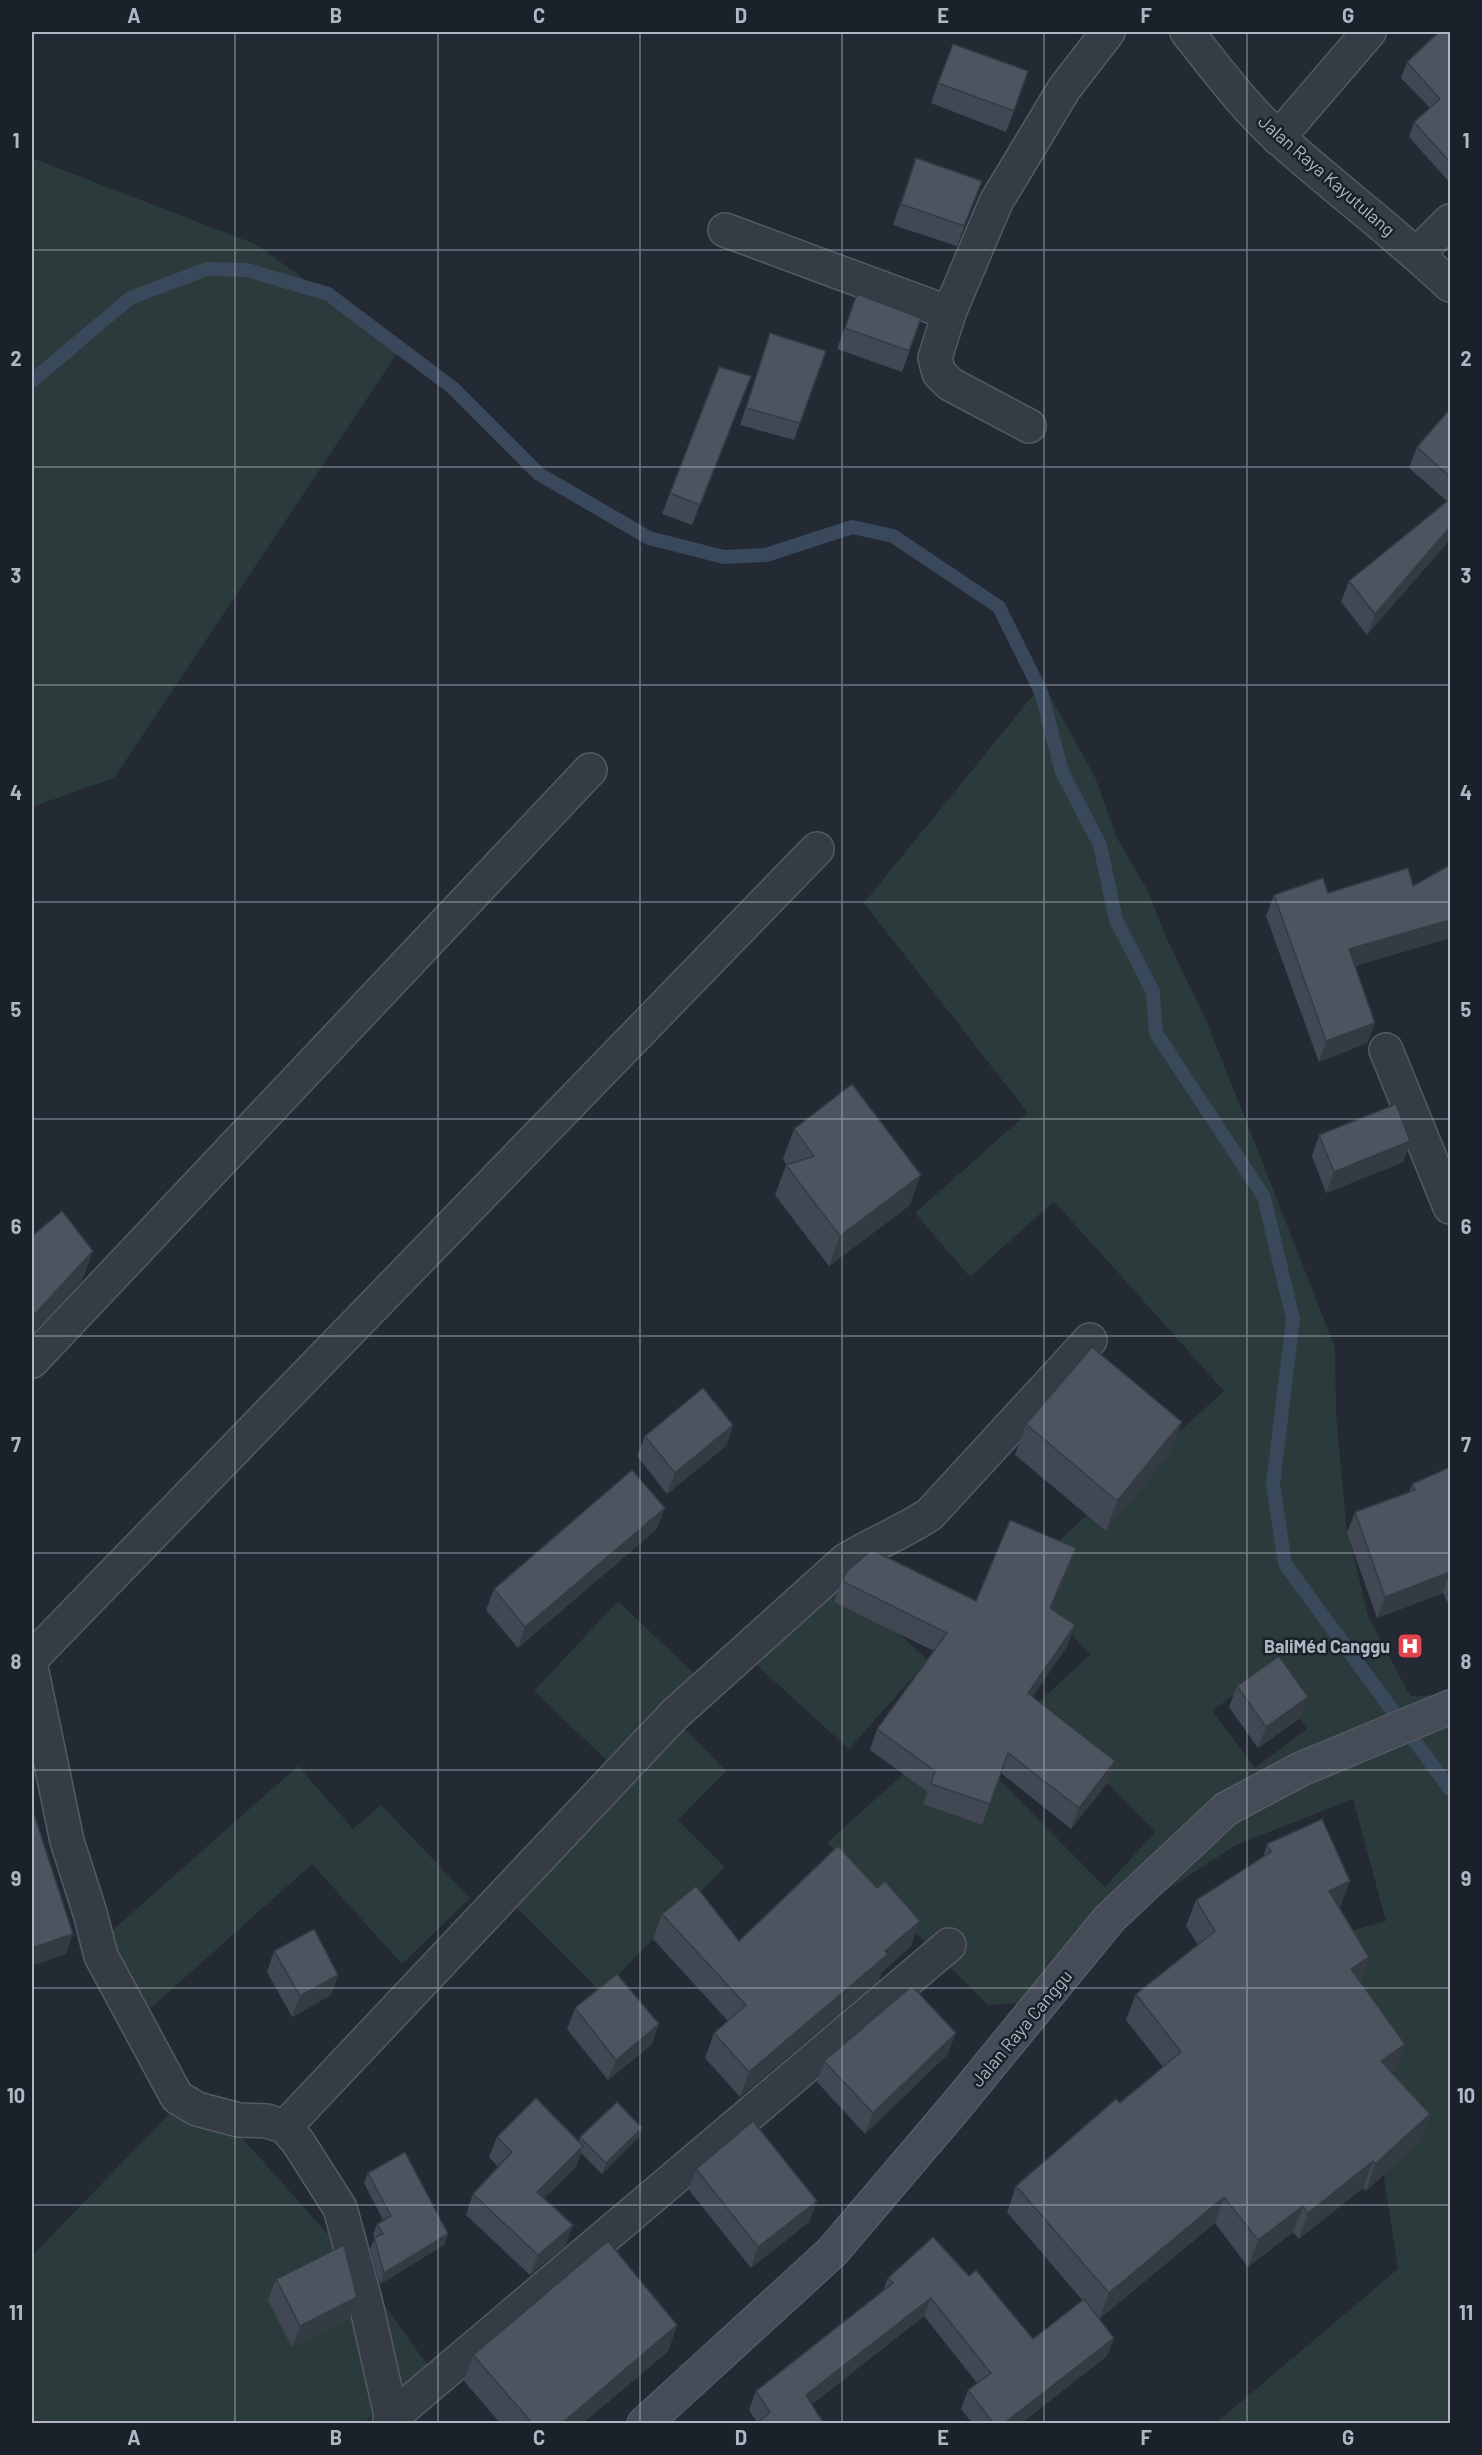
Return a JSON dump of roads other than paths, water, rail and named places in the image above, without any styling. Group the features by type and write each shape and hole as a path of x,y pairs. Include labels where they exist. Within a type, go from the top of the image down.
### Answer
{"main road":[{"name":"Jalan Raya Canggu","path":"644,2424 832,2252 979,2079 1110,1918 1227,1809 1301,1769 1420,1722 1450,1707"}],"street":[{"path":"1029,426 950,384 939,373 935,358 949,313 996,202 1065,89 1108,32"},
{"name":"Jalan Raya Kayutulang","path":"1187,32 1232,88 1278,138 1417,254 1450,285"},
{"path":"1278,138 1369,32"},
{"path":"1417,254 1450,221"},
{"path":"725,230 949,313"},
{"path":"32,1361 590,770"},
{"path":"32,1659 817,849"},
{"path":"1386,1050 1450,1207"},
{"path":"285,2127 674,1715 845,1561 864,1549 907,1530 930,1514 1090,1340"},
{"path":"32,1672 67,1841 101,1956 177,2097 197,2109 239,2120 267,2121 285,2127 340,2208 365,2300 391,2421 949,1945"}],"waterway":[{"path":"32,381 130,298 207,269 247,270 328,294 453,388 539,474 649,538 724,557 766,555 852,527 893,536 999,607 1041,692 1062,772 1100,845 1116,920 1153,992 1156,1033 1264,1197 1293,1319 1273,1484 1285,1564 1450,1789"}],"place":[{"name":"BaliMéd Canggu","path":"1410,1646"}]}
